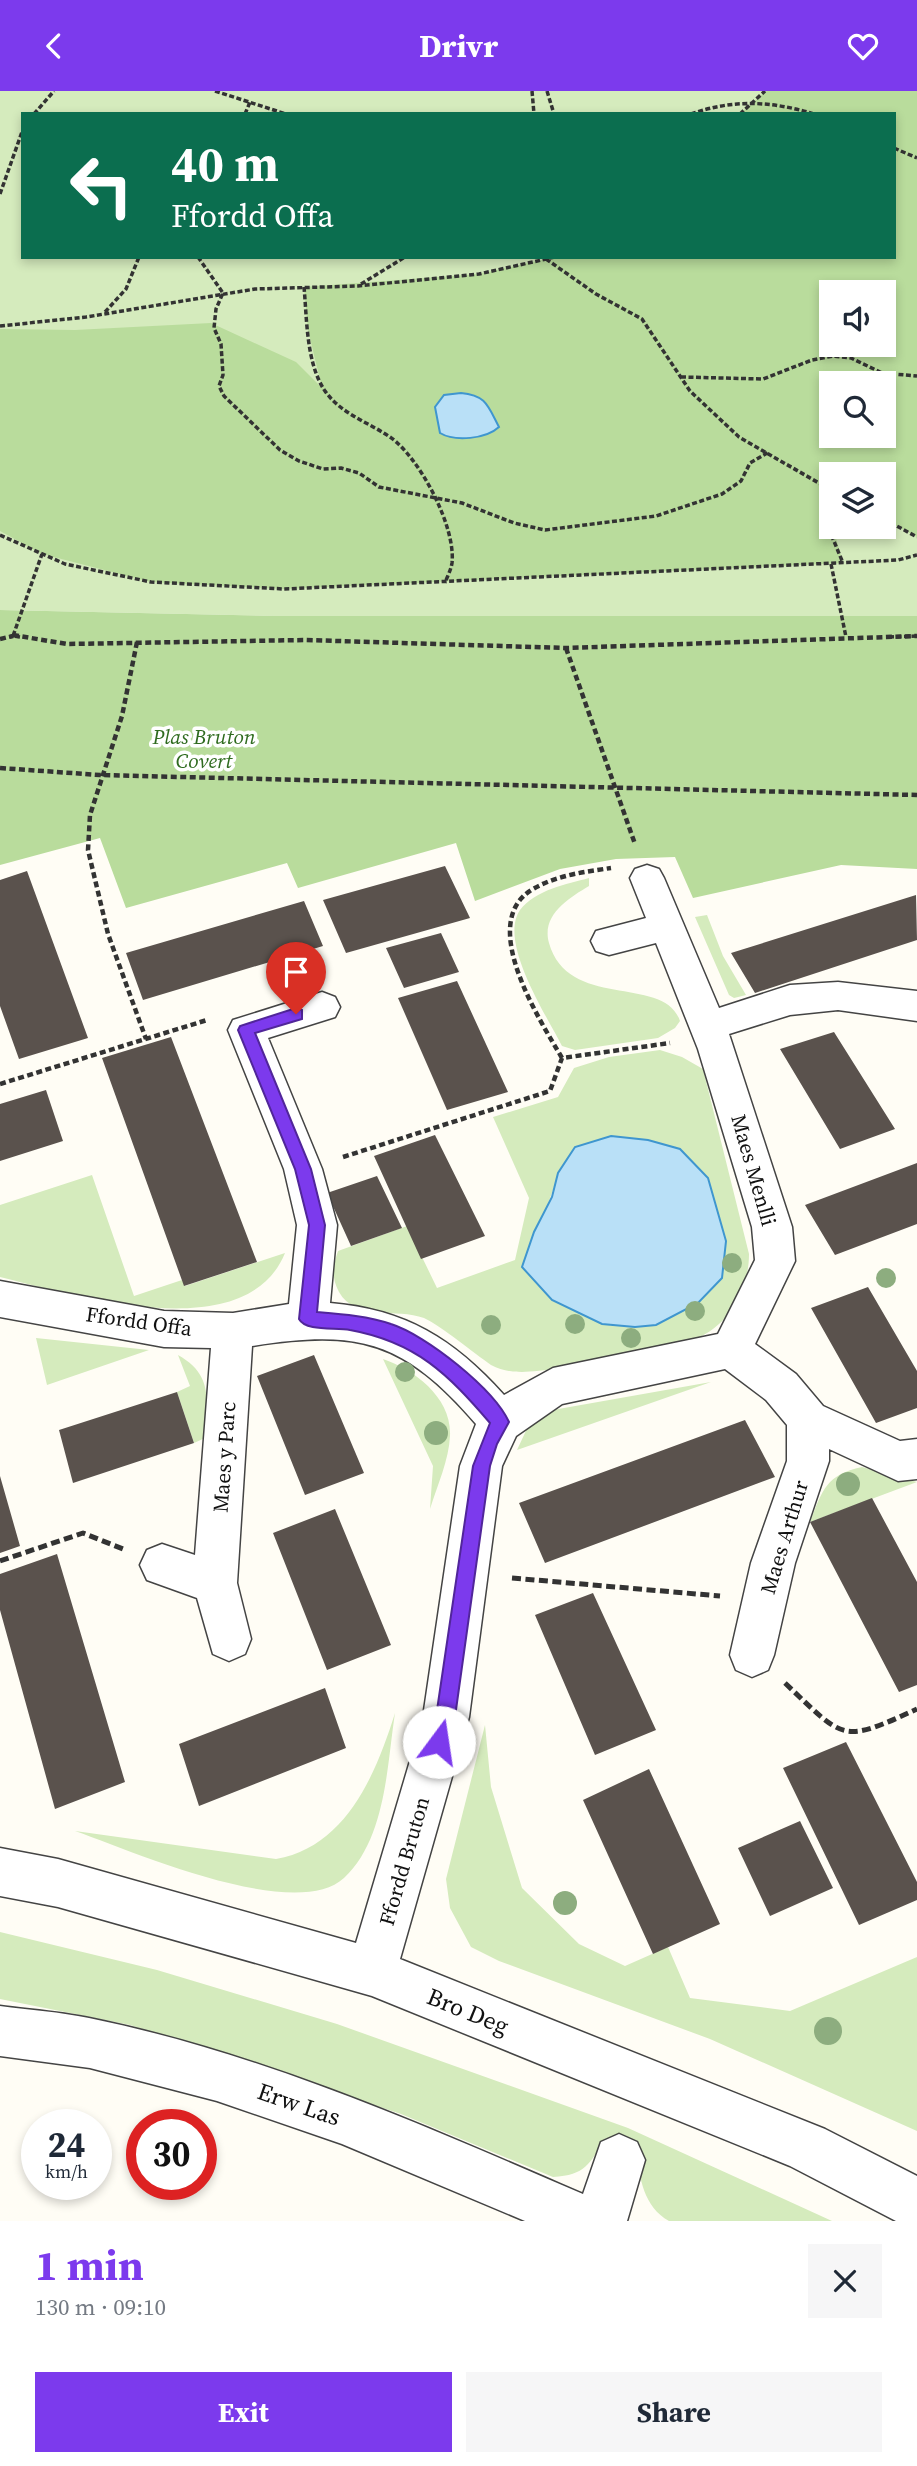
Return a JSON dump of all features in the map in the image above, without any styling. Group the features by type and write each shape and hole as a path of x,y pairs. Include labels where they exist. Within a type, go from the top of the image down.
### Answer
{"street":[{"name":"Maes Menlli","path":"644,871 711,1031 772,1227 775,1261 731,1350"},
{"path":"610,941 667,926"},
{"path":"711,1031 790,1000 838,996 917,1006"},
{"path":"308,1319 317,1225 303,1169 246,1030 322,1007"},
{"name":"Ffordd Offa","path":"0,1299 164,1329 233,1331 308,1319 346,1322 389,1330 429,1352 471,1388 500,1422"},
{"name":"Maes y Parc","path":"229,1639 215,1583 233,1331"},
{"path":"500,1422 553,1387 731,1350 781,1387 808,1419 898,1461 917,1459"},
{"name":"Maes Arthur","path":"752,1655 773,1563 808,1461 808,1419"},
{"name":"Ffordd Bruton","path":"373,1972 446,1717 481,1466 489,1441 500,1422"},
{"path":"162,1565 215,1583"},
{"name":"Bro Deg","path":"0,1873 58,1884 373,1972 807,2147 917,2204"},
{"name":"Erw Las","path":"0,2031 89,2042 237,2082 391,2136 584,2221"},
{"path":"601,2221 619,2160"}],"path":[{"path":"36,112 54,91"},
{"path":"215,91 280,112"},
{"path":"532,91 534,112"},
{"path":"547,91 553,112"},
{"path":"742,112 765,91"},
{"path":"700,112 754,100 809,112"},
{"path":"246,112 250,102"},
{"path":"0,194 21,135"},
{"path":"896,149 917,157"},
{"path":"103,314 125,289 138,259"},
{"path":"199,259 223,293"},
{"path":"358,286 402,259"},
{"path":"514,266 518,259"},
{"path":"0,327 103,314 223,293 358,286 479,274 541,259"},
{"path":"546,259 596,294 642,319 690,391 739,437 819,483"},
{"path":"304,287 308,330 323,390 365,426 391,438 414,461 443,515 452,562 445,583"},
{"path":"223,293 216,309 214,328 221,344 223,375 219,386 223,396 248,416 280,450 299,461 323,469 341,468 359,473 379,487 462,503 514,523 545,530 656,516 722,494 741,481 750,463 769,452"},
{"path":"681,377 763,379 812,360 833,356 851,358 882,373 917,376"},
{"path":"896,526 917,537"},
{"path":"0,535 65,564 151,582 284,589 831,564 898,560 917,555"},
{"path":"832,539 843,563"},
{"path":"13,636 42,554"},
{"path":"831,564 846,637"},
{"path":"0,639 13,636 67,643 306,640 566,648 917,635"},
{"path":"137,642 120,724 100,775 88,830 89,859 105,924 146,1039"},
{"path":"303,1169 550,1091 562,1058 514,965 508,933 510,917 530,890 552,879 599,869 644,871 566,648"},
{"path":"0,768 100,775 917,795"},
{"path":"0,1084 207,1020 246,1030"},
{"path":"562,1058 711,1031"},
{"path":"0,1561 83,1532 162,1565"},
{"path":"466,1574 765,1600"},
{"path":"752,1655 837,1729 850,1733 864,1731 917,1709"}],"green space":[{"path":"0,91 917,91 917,616 274,616 0,610"},
{"path":"766,91 917,91 917,537 896,526 896,462 819,462 819,539 836,539 843,563 284,589 151,582 42,554 0,531 0,329 75,330 211,323 296,362 322,388 308,330 304,287 479,274 546,259 896,259 896,112 742,112"},
{"name":"Plas Bruton Covert","path":"0,610 274,616 917,616 917,869 841,865 693,898 675,857 616,859 560,869 475,901 456,843 298,888 287,863 126,908 100,838 0,865"},
{"path":"589,878 589,886 565,902 553,916 549,924 549,943 559,964 575,977 595,985 656,999 671,1007 680,1021 675,1028 658,1038 575,1050 562,1046 527,979 515,941 515,924 520,910 534,897 561,885"},
{"path":"707,915 723,956 746,995 734,998 729,995 695,917"},
{"path":"660,1050 682,1057 703,1069 749,1254 742,1291 730,1313 721,1322 700,1337 664,1349 586,1365 518,1372 491,1365 424,1318 366,1310 346,1301 336,1287 334,1276 338,1251 407,1226 437,1288 515,1260 529,1198 493,1117 558,1097 574,1068 609,1057","holes":["680,1149 708,1178 726,1241 522,1267 558,1173"]},
{"path":"92,1175 134,1296 182,1280 185,1286 285,1253 265,1282 235,1300 197,1308 156,1308 113,1303 0,1277 0,1205"},
{"path":"36,1338 149,1350 47,1385"},
{"path":"178,1355 198,1371 206,1390 205,1438 194,1443 177,1392 190,1386"},
{"path":"383,1359 419,1378 445,1409 450,1436 430,1509 433,1466"},
{"path":"711,1382 517,1450 531,1420 547,1411"},
{"path":"862,1467 917,1482 810,1522 827,1485 841,1474"},
{"path":"395,1713 382,1800 369,1843 344,1878 321,1890 289,1892 252,1888 213,1879 172,1867 75,1831 276,1859 300,1852 321,1840 339,1824 355,1804 378,1760"},
{"path":"485,1725 491,1787 522,1888 579,1944 625,1966 668,1947 690,1998 790,2011 917,1957 917,2131 710,2039 499,1961 471,1947 450,1908 446,1879"},
{"path":"0,1932 157,1970 337,2024 628,2128 832,2221 669,2221 648,2200 641,2182 637,2152 606,2138 586,2167 573,2174 553,2177 401,2114 130,2025 0,1999"}],"water":[{"path":"461,393 481,399 499,427 470,438 454,438 440,433 435,407 444,395"},
{"path":"611,1136 648,1140 680,1149 708,1178 726,1241 722,1278 698,1303 656,1325 635,1327 602,1324 552,1300 522,1267 534,1232 552,1197 558,1173 575,1147"}],"building":[{"path":"445,866 470,918 346,953 323,900"},
{"path":"27,871 88,1038 19,1059 0,1006 0,880"},
{"path":"916,895 917,940 755,993 731,953"},
{"path":"304,901 323,946 143,1000 126,953"},
{"path":"441,933 459,972 404,988 386,948"},
{"path":"457,981 508,1092 447,1110 398,998"},
{"path":"834,1032 895,1129 840,1149 780,1049"},
{"path":"171,1037 257,1262 184,1286 102,1058"},
{"path":"46,1090 63,1141 0,1161 0,1104"},
{"path":"435,1135 485,1236 421,1259 374,1156"},
{"path":"917,1163 917,1224 835,1255 805,1205"},
{"path":"377,1176 402,1228 351,1246 327,1193"},
{"path":"868,1287 917,1371 917,1408 876,1423 811,1308"},
{"path":"314,1355 364,1473 305,1495 257,1376"},
{"path":"177,1392 194,1443 73,1483 59,1430"},
{"path":"745,1420 775,1477 545,1563 519,1503"},
{"path":"0,1476 20,1546 0,1553"},
{"path":"872,1498 917,1582 917,1685 899,1692 810,1522"},
{"path":"335,1509 391,1645 327,1670 273,1533"},
{"path":"57,1554 125,1782 55,1809 0,1610 0,1574"},
{"path":"593,1593 656,1730 595,1755 535,1615"},
{"path":"325,1688 346,1748 199,1806 179,1744"},
{"path":"846,1742 917,1882 917,1900 859,1925 783,1768"},
{"path":"649,1769 720,1924 653,1954 583,1800"},
{"path":"800,1821 833,1888 770,1916 738,1848"}],"route":[{"path":"296,1014 246,1030 303,1169 317,1225 308,1319 346,1322 389,1330 429,1352 471,1388 500,1422 489,1441 481,1466 446,1717 439,1742"}]}
